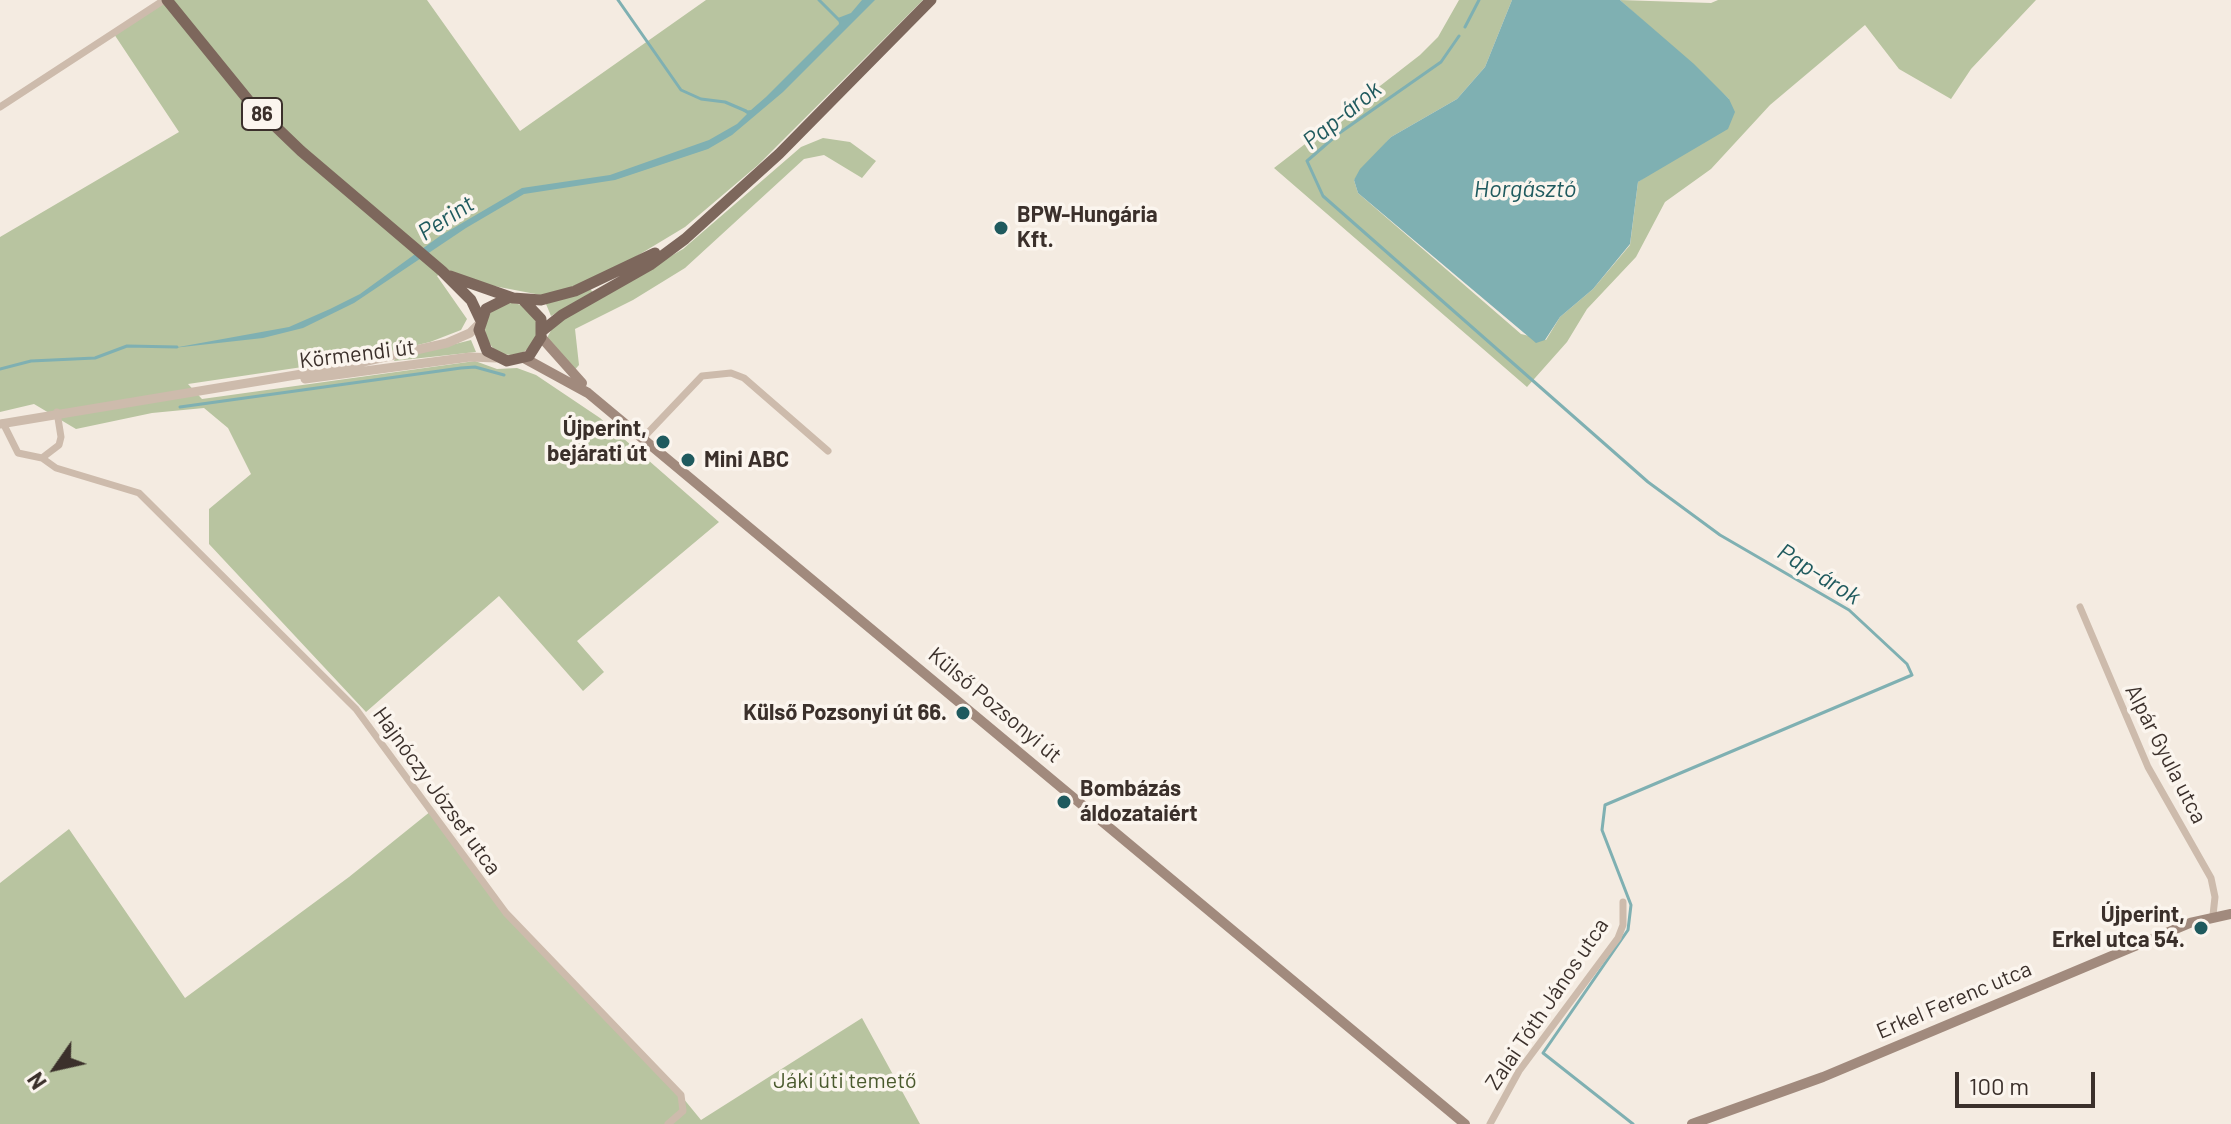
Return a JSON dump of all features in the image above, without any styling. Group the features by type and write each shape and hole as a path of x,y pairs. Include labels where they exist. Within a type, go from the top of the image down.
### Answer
{"main road":[{"name":"86","path":"166,0 249,101 301,151 442,271 471,300 480,322 483,346 496,358"},
{"path":"496,358 513,361 524,358 533,352 542,334 568,311 660,259 769,164 931,0"},
{"path":"480,322 490,305 567,294 617,273 706,220"},
{"name":"86","path":"442,271 518,299"},
{"path":"518,299 538,313 542,334 564,367 609,410"},
{"path":"524,358 578,385 609,410"},
{"name":"Külső Pozsonyi út","path":"609,410 1465,1124"},
{"name":"Erkel Ferenc utca","path":"1692,1124 1823,1077 2213,915 2231,914"}],"street":[{"path":"0,107 166,0"},
{"name":"Körmendi út","path":"2,423 332,369 439,345 470,333 480,322"},
{"name":"Körmendi út","path":"222,387 460,358 496,358"},
{"path":"643,438 702,376 731,373 744,378 828,451"},
{"path":"2,423 18,453 42,458 59,445 61,437 57,412"},
{"name":"Hajnóczy József utca","path":"42,458 56,468 139,493 356,709 506,913 681,1095 683,1111 668,1124"},
{"name":"Alpár Gyula utca","path":"2080,607 2148,767 2211,878 2215,897 2213,915"},
{"name":"Zalai Tóth János utca","path":"1490,1124 1519,1071 1618,938 1623,925 1623,902"}],"green space":[{"path":"163,0 427,0 520,131 706,0 923,0 758,165 685,227 607,274 546,296 473,282 446,269 437,276 467,319 461,330 430,342 363,358 188,384 202,399 475,361 497,369 517,368 536,375 600,418 719,522 577,641 604,672 583,691 499,596 366,712 209,544 209,509 251,474 228,428 204,408 152,413 76,429 34,404 0,412 0,237 179,132 112,31"},
{"path":"1459,0 1512,0 1485,67 1457,99 1391,137 1354,180 1358,193 1521,334 1546,340 1560,317 1593,289 1630,245 1638,182 1665,163 1729,99 1620,0 1711,3 1718,0 2036,0 1971,69 1951,99 1899,69 1865,25 1770,105 1711,169 1665,202 1636,257 1587,309 1567,342 1527,387 1274,168 1420,55 1438,37"},
{"path":"823,138 850,142 876,161 862,178 824,155 804,159 685,268 633,300 575,329 579,365 572,373 547,338 555,323 683,249 801,147"},
{"path":"590,289 593,292 551,316 546,304"},
{"path":"511,303 530,310 537,329 530,348 511,355 492,348 485,329 492,310"},
{"path":"471,340 476,352 394,361 395,359"},
{"name":"Jáki úti temető","path":"431,811 483,886 674,1087 701,1120 862,1018 920,1124 0,1124 0,883 69,829 185,998 349,877"}],"water":[{"path":"862,0 875,0 783,92 732,135 708,149 615,180 524,194 466,228 354,303 303,328 263,338 173,348 289,327 330,309 360,294 440,236 522,188 610,175 709,140 737,124 747,114 743,111 751,110 766,97 839,24 838,18 851,13"},
{"name":"Horgásztó","path":"1512,0 1620,0 1694,64 1729,99 1735,112 1728,129 1638,182 1630,244 1593,289 1560,317 1545,340 1536,343 1358,193 1354,180 1360,169 1391,137 1457,99 1485,67"}],"waterway":[{"path":"618,0 681,90 701,99 725,102 746,111"},
{"path":"819,0 839,20"},
{"name":"Pap-árok","path":"1465,27 1479,0"},
{"name":"Pap-árok","path":"1459,36 1441,62 1338,134 1307,161 1323,196 1648,482 1720,535 1849,610 1907,664 1912,675 1605,805 1602,830 1631,905 1628,930 1543,1053 1633,1124"},
{"name":"Perint","path":"0,369 31,361 95,358 127,346 177,347"},
{"path":"180,407 461,368 475,367 504,375"}],"place":[{"name":"BPW-Hungária Kft.","path":"1001,228"},
{"name":"Újperint, bejárati út","path":"663,442"},
{"name":"Mini ABC","path":"688,460"},
{"name":"Külső Pozsonyi út 66.","path":"963,713"},
{"name":"Bombázás áldozataiért","path":"1064,802"},
{"name":"Újperint, Erkel utca 54.","path":"2201,928"}]}
